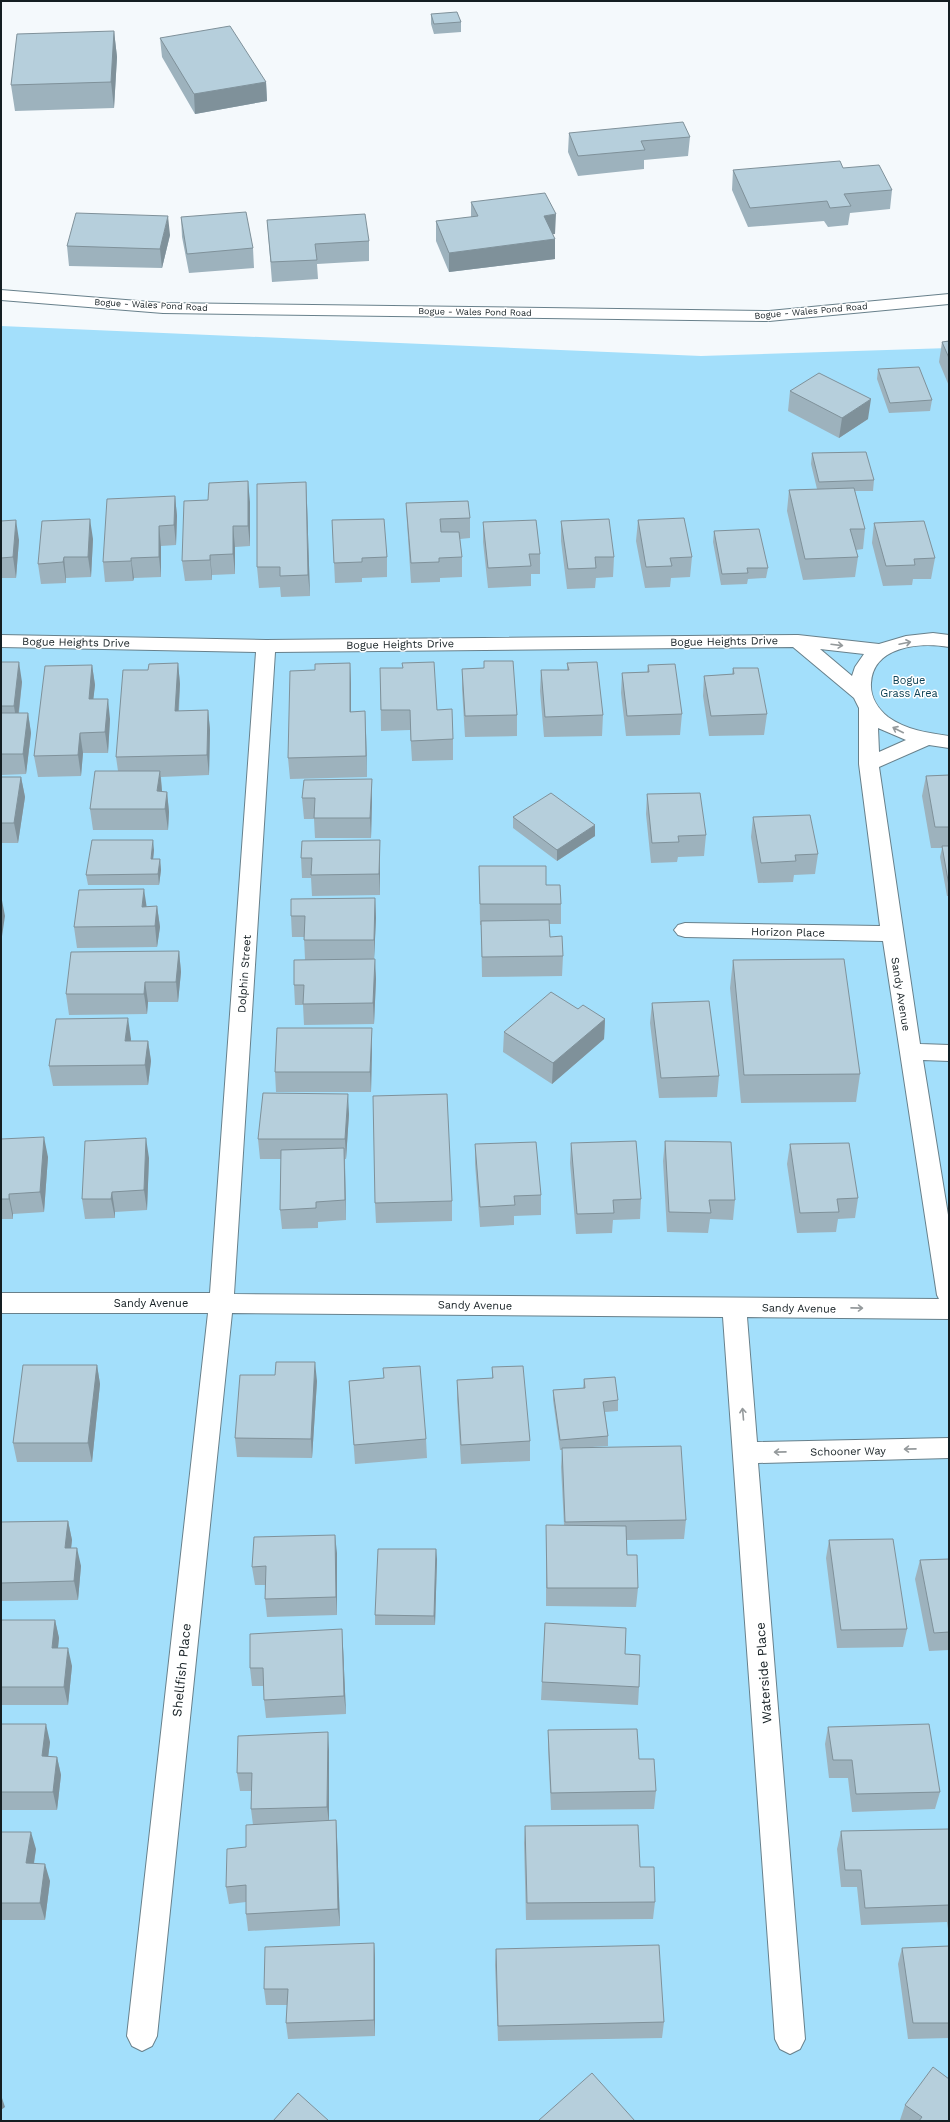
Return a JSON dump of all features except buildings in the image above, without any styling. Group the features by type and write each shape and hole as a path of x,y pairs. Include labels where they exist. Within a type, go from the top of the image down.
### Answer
{"street":[{"name":"Bogue - Wales Pond Road","path":"1,295 163,308 769,316 949,299"},
{"path":"880,650 919,640 949,641"},
{"name":"Bogue Heights Drive","path":"1,641 266,646 798,641 880,650"},
{"path":"798,641 864,701 882,722 902,733 926,740 949,742"},
{"name":"Dolphin Street","path":"221,1303 266,646"},
{"name":"Sandy Avenue","path":"880,650 866,665 860,679 864,701 869,764 892,934 949,1295"},
{"path":"869,764 926,740"},
{"name":"Horizon Place","path":"685,930 892,934"},
{"path":"910,1052 949,1053"},
{"name":"Sandy Avenue","path":"1,1303 221,1303 949,1309"},
{"name":"Shellfish Place","path":"142,2036 221,1303"},
{"name":"Waterside Place","path":"734,1307 790,2039"},
{"name":"Schooner Way","path":"746,1453 949,1448"}],"green space":[{"name":"Bogue Grass Area","path":"1,326 701,356 949,348 949,2121 1,2121"}]}
